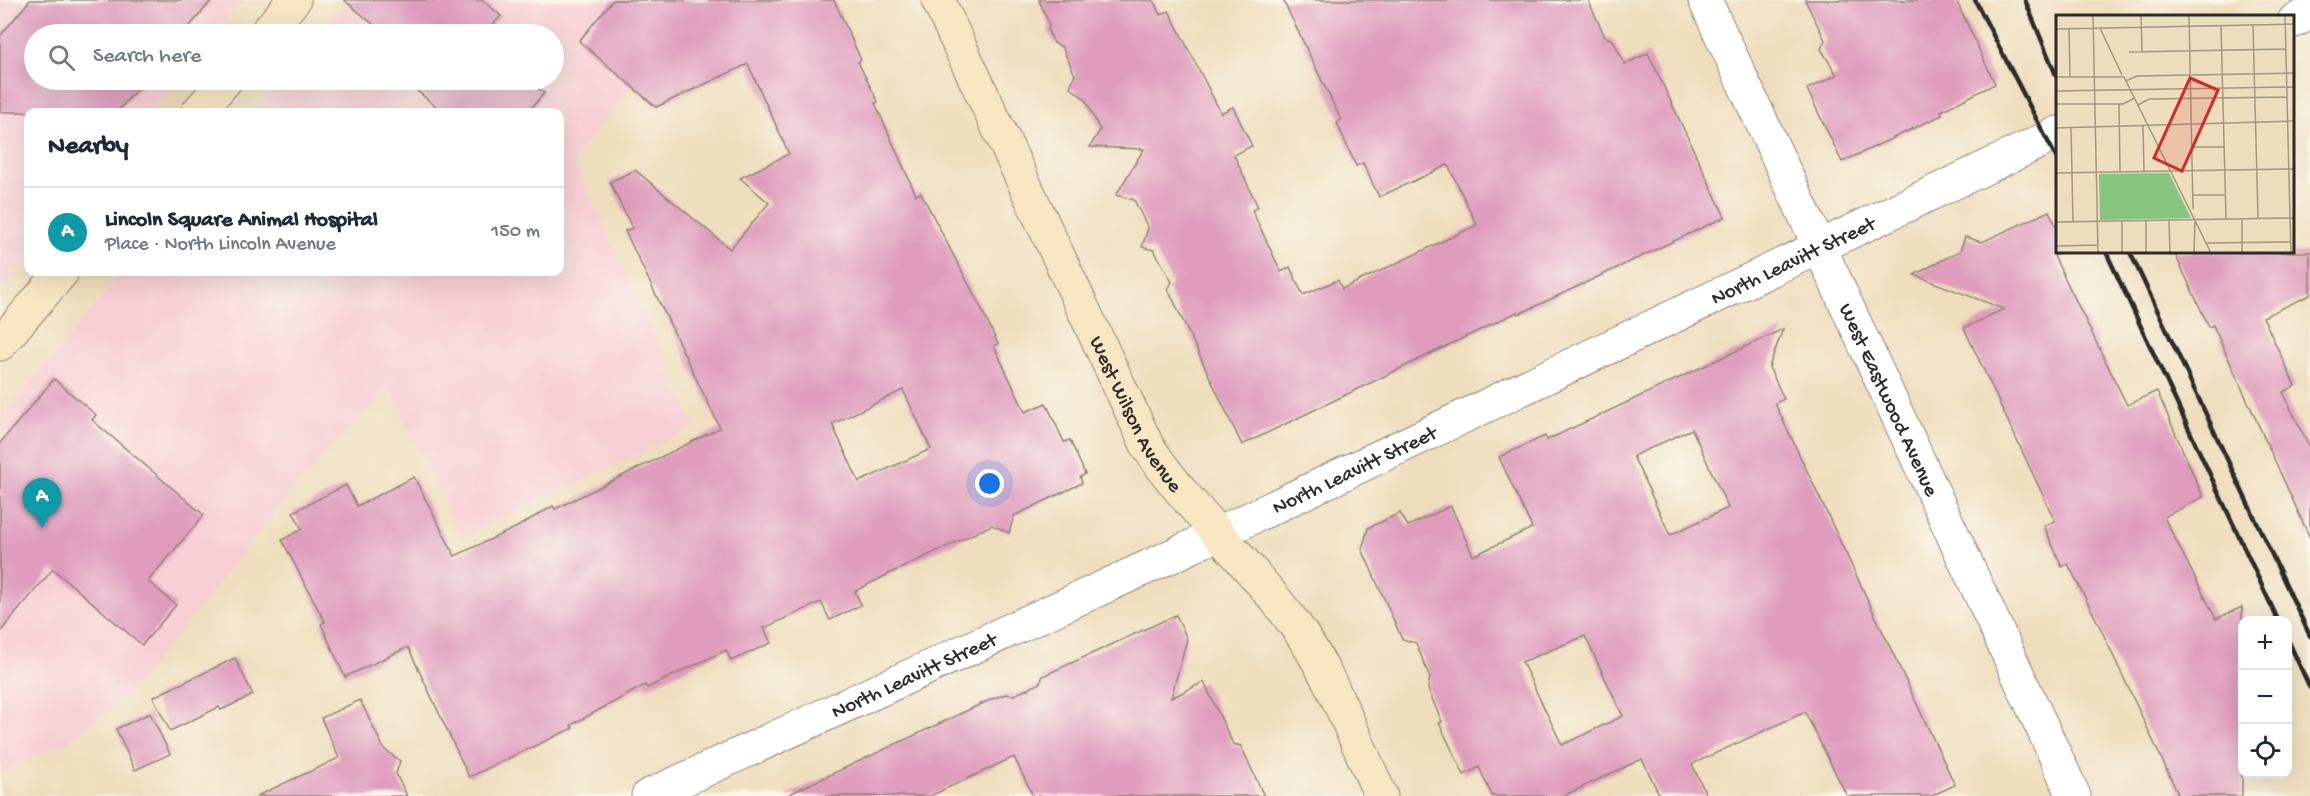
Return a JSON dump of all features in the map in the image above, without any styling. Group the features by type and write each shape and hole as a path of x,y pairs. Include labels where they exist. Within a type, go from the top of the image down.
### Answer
{"street":[{"path":"274,24 294,0"},
{"name":"West Wilson Avenue","path":"938,0 1148,447 1166,475 1262,580 1295,625 1326,678 1381,796"},
{"name":"West Eastwood Avenue","path":"1705,0 2074,796"},
{"path":"2295,20 2310,13"},
{"path":"202,108 217,90"},
{"name":"North Leavitt Street","path":"666,792 2056,134"},
{"path":"0,344 59,276"}],"shaded area":[{"path":"0,0 242,0 222,24 24,24 24,90 167,90 152,108 24,108 24,262 0,292"},
{"path":"347,0 699,0 573,159 695,427 461,537 389,387 286,500 128,694 70,741 3,772 0,766 0,420 120,276 564,276 564,108 258,108 273,90 564,90 564,24 327,24"}],"building":[{"path":"30,0 212,0 192,24 24,24 24,90 136,90 120,108 24,108 24,112 0,112 0,36"},
{"path":"344,0 482,0 501,16 493,24 373,24"},
{"path":"613,0 834,0 861,60 858,62 878,102 875,103 916,195 921,193 980,306 998,344 994,346 1025,412 1046,403 1064,442 1070,440 1085,474 1080,477 1082,483 1014,516 1009,533 992,525 895,571 855,591 861,605 830,620 821,602 764,628 771,643 731,661 726,650 647,688 645,685 571,725 573,728 469,777 408,647 345,677 321,624 325,622 282,540 302,529 293,512 346,485 357,506 414,477 455,556 517,527 553,506 555,509 720,428 625,231 632,228 610,182 635,170 730,249 769,203 740,178 789,154 748,64 656,107 579,41","holes":["903,390 931,449 859,482 832,424"]},
{"path":"1039,0 1153,0 1160,15 1169,11 1221,113 1233,107 1252,146 1234,155 1258,207 1252,210 1281,272 1290,267 1303,295 1338,280 1342,289 1477,225 1448,165 1379,197 1363,163 1356,166 1337,123 1341,120 1283,0 1588,0 1605,37 1613,40 1625,64 1648,53 1725,217 1519,314 1517,312 1242,445 1168,289 1172,282 1154,250 1142,247 1148,228 1134,200 1116,195 1144,149 1090,147 1100,130 1085,99 1070,87 1075,75 1062,47 1054,43 1048,31 1049,24"},
{"path":"1805,0 1956,0 1995,84 1941,111 1942,115 1842,162 1807,89 1837,75 1821,49 1825,40"},
{"path":"416,90 540,90 544,93 531,108 438,108"},
{"path":"2049,211 2056,226 2056,254 2058,254 2054,256 2127,405 2157,391 2203,497 2164,517 2216,619 2242,607 2242,616 2238,616 2238,778 2242,778 2242,796 2179,796 2068,564 2062,567 2044,526 2055,521 1964,328 2004,309 1914,275 1960,251 1965,237 1982,242"},
{"path":"2310,252 2310,295 2263,317 2295,386 2283,392 2310,449 2310,538 2213,325 2209,327 2175,254"},
{"path":"1783,329 1769,367 1784,399 1775,403 1955,785 1931,796 1847,796 1805,712 1692,764 1707,796 1660,796 1642,759 1563,796 1492,796 1479,767 1464,775 1439,723 1442,722 1428,689 1430,678 1416,643 1402,639 1362,549 1368,528 1400,513 1408,526 1451,506 1473,556 1532,528 1499,457 1545,436 1547,440","holes":["1692,429 1728,508 1670,535 1633,456","1585,636 1623,716 1562,745 1522,662"]},
{"path":"54,379 96,415 92,420 204,515 148,581 176,605 142,645 53,569 0,632 0,443"},
{"path":"1176,615 1187,639 1171,698 1204,682 1233,744 1241,746 1264,796 1033,796 1014,757 930,796 785,796 992,699 1006,694 1014,695 1039,684 1043,676"},
{"path":"235,658 253,695 221,710 219,707 170,731 153,697"},
{"path":"360,700 384,749 400,761 396,774 407,796 257,796 339,758 321,718"},
{"path":"150,713 170,754 135,770 116,729"}],"railway":[{"path":"1975,0 2056,157"},
{"path":"2025,0 2056,75"},
{"path":"2107,254 2276,616"},
{"path":"2131,254 2310,636"},
{"path":"2292,649 2310,688"}],"place":[{"name":"Lincoln Square Animal Hospital","path":"42,528"}]}
